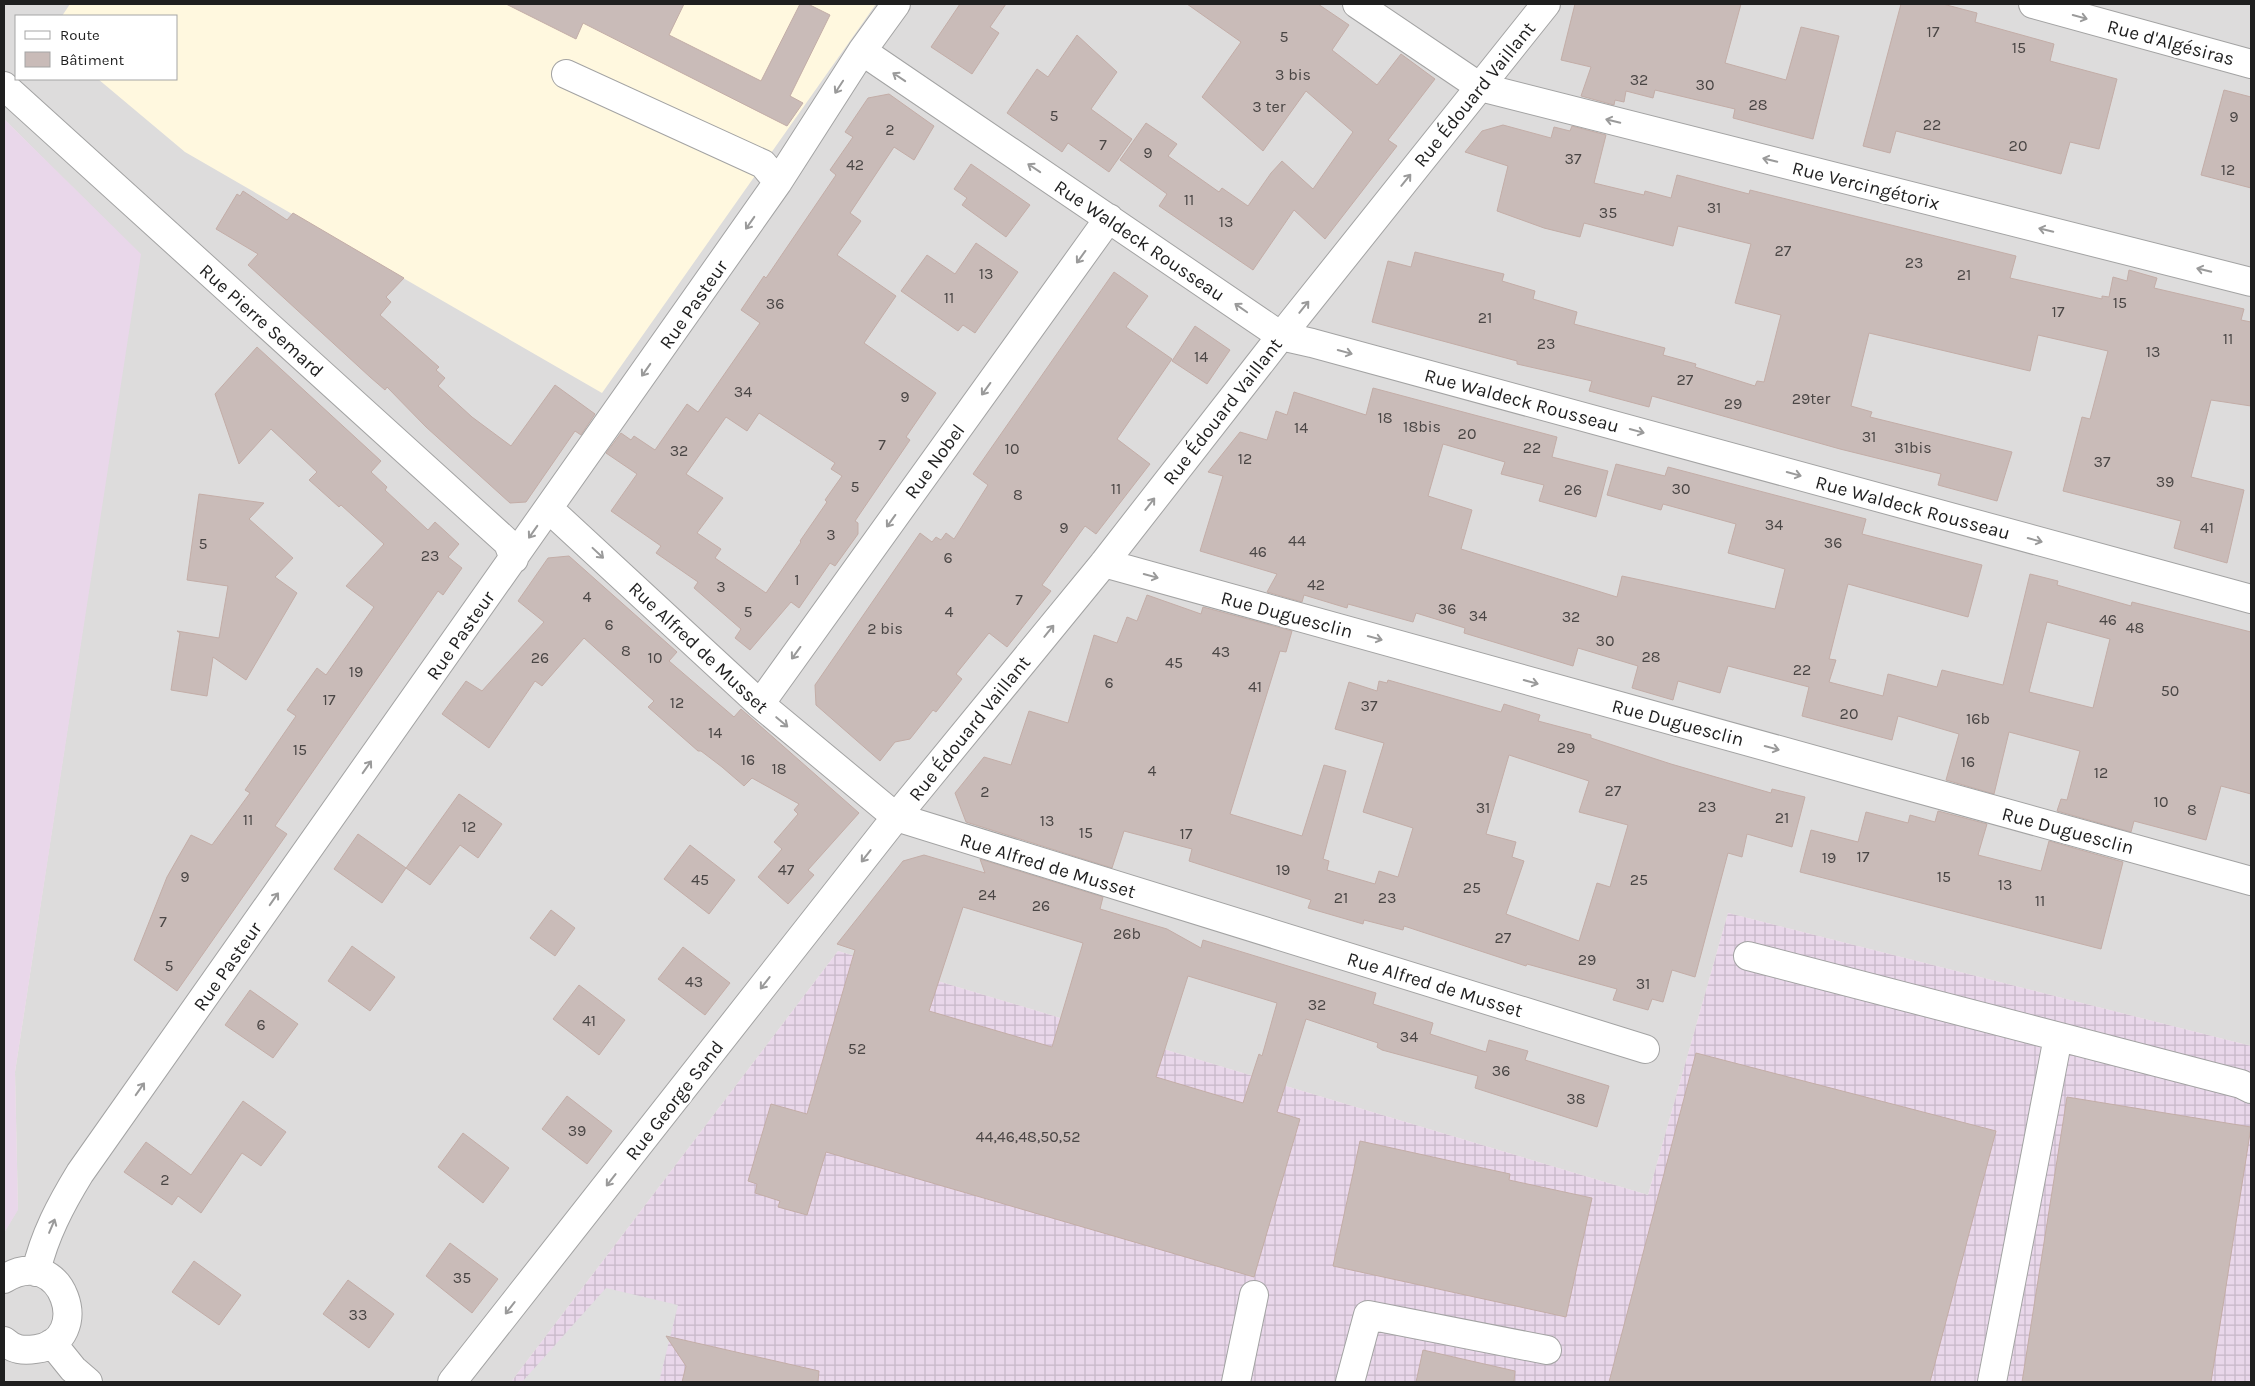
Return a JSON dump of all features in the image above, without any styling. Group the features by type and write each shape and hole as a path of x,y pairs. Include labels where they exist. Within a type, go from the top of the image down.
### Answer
{"street":[{"name":"Rue Pasteur","path":"36,1272 41,1252 61,1203 80,1173 778,182 862,51 896,4"},
{"name":"Rue Vercingétorix","path":"1356,4 1480,87 2251,282"},
{"name":"Rue Édouard Vaillant","path":"896,817 1104,563 1280,336 1546,4"},
{"name":"Rue d'Algésiras","path":"2033,4 2248,55"},
{"name":"Rue Waldeck Rousseau","path":"862,51 1280,336 1312,343 2251,599"},
{"path":"566,74 763,164 778,182"},
{"name":"Rue Pierre Semard","path":"4,86 503,538 508,543 514,558"},
{"name":"Rue Nobel","path":"760,704 1109,218"},
{"name":"Rue Alfred de Musset","path":"549,509 760,704 896,817 1644,1049"},
{"name":"Rue Duguesclin","path":"1104,563 2251,881"},
{"name":"Rue George Sand","path":"452,1382 896,817"},
{"path":"1748,956 2241,1084 2251,1089"},
{"path":"1992,1382 2058,1037"},
{"path":"4,1279 23,1271 46,1275 58,1283 67,1300 68,1319 66,1326 52,1343 43,1348 23,1351 10,1346 4,1341"},
{"path":"1236,1382 1254,1295"},
{"path":"1350,1382 1368,1315 1546,1350"},
{"path":"52,1343 73,1369 88,1382"}],"shaded area":[{"path":"4,4 2251,4 2251,1046 1728,913 1648,1195 838,951 511,1382 4,1382 4,1233 18,1209 15,1072 140,254 4,119"},
{"path":"70,4 876,4 602,393 185,152 99,80 178,80 178,15 63,15"},
{"path":"4,119 141,254 15,1072 18,1210 4,1233"},
{"path":"1728,913 2251,1046 2251,1382 511,1382 838,951 1648,1195"},
{"path":"606,1288 678,1305 659,1382 522,1382"}],"building":[{"path":"506,4 684,4 669,35 761,81 800,4 808,4 830,15 790,96 803,103 787,126 583,23 576,39"},
{"path":"960,4 1006,4 990,27 999,33 972,74 931,47"},
{"path":"1187,4 1318,4 1349,25 1332,50 1377,85 1401,54 1435,79 1388,140 1397,146 1325,239 1294,210 1253,270 1159,206 1167,194 1120,160 1146,123 1177,144 1168,156 1219,192 1222,188 1248,206 1271,173 1282,161 1313,189 1353,132 1306,91 1263,151 1202,97 1241,42"},
{"path":"1575,4 1741,4 1725,63 1786,80 1801,27 1839,36 1813,139 1733,118 1735,109 1655,90 1653,98 1626,91 1624,102 1615,100 1614,105 1581,96 1591,67 1561,60"},
{"path":"1901,4 1943,4 1977,13 1975,22 2054,44 2050,61 2117,79 2099,149 2070,142 2061,174 1896,131 1890,153 1863,146"},
{"path":"1077,35 1117,72 1091,109 1132,139 1109,172 1068,143 1062,152 1007,113 1037,69 1048,77"},
{"path":"2224,90 2251,97 2251,188 2201,175"},
{"path":"889,94 934,126 914,160 894,147 850,213 861,221 837,255 896,296 864,343 936,393 906,437 910,440 855,521 858,523 858,534 835,566 830,563 799,608 791,602 750,650 735,638 741,629 694,588 698,582 656,553 661,546 611,511 637,474 606,453 621,433 631,440 634,436 655,450 687,404 698,412 760,323 741,310 764,276 766,278 836,175 830,170 853,137 845,132 868,98","holes":["759,413 835,463 831,469 842,476 825,500 827,502 766,593 715,558 721,549 697,533 723,498 686,474 726,417 747,431"]},
{"path":"1503,125 1551,138 1554,127 1570,131 1572,126 1606,135 1594,183 1644,195 1645,191 1671,198 1677,175 1749,194 1750,190 2016,256 2010,278 2102,299 2102,296 2109,297 2113,277 2127,281 2129,270 2157,278 2154,288 2244,309 2241,320 2251,322 2251,406 2211,400 2191,477 2244,490 2227,563 2174,548 2181,521 2063,491 2082,417 2090,419 2108,351 2038,335 2030,371 1869,333 1851,406 1872,412 1870,417 2012,452 1997,501 1938,485 1941,474 1840,449 1652,396 1649,407 1589,391 1592,381 1517,364 1517,361 1372,322 1388,261 1411,267 1415,252 1504,274 1502,281 1535,291 1533,299 1577,312 1574,324 1665,348 1663,355 1696,364 1695,367 1755,386 1757,381 1764,382 1781,315 1735,303 1751,244 1678,226 1673,246 1584,223 1580,237 1544,228 1497,211 1508,166 1465,152 1482,131"},
{"path":"971,164 1030,205 1006,237 962,205 967,198 954,189"},
{"path":"243,191 287,220 293,213 404,278 386,297 391,302 380,315 439,367 436,370 445,378 438,386 472,417 511,446 555,385 595,414 581,435 575,431 526,502 510,503 426,427 387,387 385,390 370,377 248,265 258,254 216,229 237,194 240,196"},
{"path":"976,243 1018,272 975,333 963,325 958,331 901,291 927,255 955,274"},
{"path":"1114,272 1148,296 1126,327 1172,359 1117,439 1150,464 1096,534 1085,526 1042,585 1051,591 1007,647 989,633 956,674 962,679 936,712 933,710 910,739 895,742 880,761 816,705 815,685 920,533 932,542 936,537 941,540 946,533 954,539 988,485 973,474"},
{"path":"1195,326 1230,350 1207,384 1172,361"},
{"path":"257,347 381,461 371,472 387,487 385,490 428,530 435,522 459,544 448,557 462,568 443,595 438,591 275,826 287,834 177,991 134,960 167,877 191,835 212,845 250,793 245,790 296,716 287,710 317,668 326,675 374,607 346,586 384,544 341,505 339,507 309,480 317,472 271,429 239,464 215,394"},
{"path":"1373,388 1557,437 1552,457 1608,471 1596,517 1539,501 1544,485 1501,474 1505,462 1443,444 1428,496 1472,510 1461,549 1617,597 1622,576 1775,609 1785,569 1728,553 1736,524 1663,504 1661,510 1607,495 1616,464 1665,476 1668,467 1866,519 1862,534 1982,565 1968,617 1848,584 1829,659 1836,660 1829,682 1883,696 1888,674 1937,687 1942,670 2003,685 2030,574 2058,581 2057,585 2131,606 2132,602 2251,632 2251,794 2221,786 2206,840 2134,821 2131,832 2057,811 2061,799 2067,800 2080,751 2009,732 1994,794 1946,780 1959,734 1898,716 1892,740 1802,716 1809,687 1728,666 1720,693 1678,681 1673,700 1632,688 1638,666 1578,648 1573,666 1464,633 1465,628 1416,613 1413,622 1348,604 1347,608 1304,595 1302,602 1267,592 1277,574 1200,551 1223,476 1208,472 1240,432 1267,440 1276,411 1287,415 1294,392 1366,415","holes":["2047,622 2110,639 2093,708 2029,692"]},
{"path":"199,494 264,503 249,519 293,558 275,577 297,593 246,680 213,657 207,696 171,690 180,633 177,631 219,638 228,586 187,580"},
{"path":"569,556 677,652 669,661 734,717 741,709 859,813 808,870 814,875 788,904 758,877 782,849 774,842 798,814 794,810 799,804 752,778 744,786 701,751 698,751 648,707 654,701 584,638 542,686 535,681 489,748 442,714 466,681 482,691 544,622 518,601 548,558"},
{"path":"1147,595 1201,614 1203,607 1292,631 1286,652 1280,651 1230,814 1302,836 1324,765 1346,771 1323,859 1329,861 1327,870 1375,884 1379,871 1398,877 1413,828 1363,812 1384,743 1335,729 1349,682 1377,691 1379,681 1387,683 1388,680 1501,712 1504,704 1540,715 1538,721 1591,735 1591,738 1671,764 1771,793 1772,789 1805,797 1792,847 1747,834 1742,857 1728,853 1695,977 1672,970 1663,1002 1652,999 1648,1010 1613,1000 1617,989 1527,964 1526,966 1404,926 1403,930 1364,920 1363,924 1308,908 1311,900 1189,861 1192,849 1124,831 1112,868 966,822 955,793 984,757 1011,765 1029,711 1068,723 1094,635 1117,643 1127,617 1137,621","holes":["1509,755 1589,781 1579,812 1628,825 1610,887 1597,883 1579,941 1506,914 1524,861 1512,857 1516,842 1486,834"]},
{"path":"459,794 502,824 478,858 460,845 430,885 406,868"},
{"path":"1938,811 1987,824 1978,855 2041,871 2049,841 2123,862 2101,949 1800,872 1811,830 1858,842 1866,812 1908,823 1910,815 1935,822"},
{"path":"358,834 406,868 382,903 334,869"},
{"path":"690,845 735,880 709,914 664,879"},
{"path":"924,855 985,873 980,859 1103,897 1100,909 1167,929 1201,948 1203,940 1376,993 1373,1004 1433,1023 1430,1034 1486,1052 1489,1040 1528,1051 1525,1060 1609,1086 1597,1127 1475,1088 1478,1076 1382,1050 1377,1047 1378,1043 1306,1019 1277,1112 1300,1119 1254,1277 826,1152 807,1215 778,1207 780,1201 755,1193 757,1184 748,1181 771,1104 807,1114 855,950 837,944 903,861","holes":["963,907 1083,943 1052,1047 929,1011","1188,976 1277,1003 1262,1056 1259,1054 1243,1103 1156,1077"]},
{"path":"551,910 575,928 555,956 530,938"},
{"path":"352,946 395,977 370,1011 328,981"},
{"path":"683,947 730,983 705,1015 658,979"},
{"path":"579,985 625,1020 599,1055 553,1019"},
{"path":"250,990 298,1024 273,1058 225,1025"},
{"path":"1696,1053 1996,1131 1930,1382 1609,1382"},
{"path":"567,1096 612,1131 587,1164 542,1129"},
{"path":"2067,1097 2251,1127 2211,1382 2022,1382"},
{"path":"243,1101 286,1132 261,1166 242,1153 201,1213 178,1196 172,1205 124,1172 146,1142 191,1175"},
{"path":"463,1133 509,1168 483,1203 438,1167"},
{"path":"1360,1141 1510,1174 1509,1180 1592,1198 1566,1317 1333,1266"},
{"path":"450,1243 498,1279 472,1313 426,1276"},
{"path":"194,1261 241,1295 219,1325 172,1292"},
{"path":"348,1280 394,1314 369,1348 323,1314"},
{"path":"666,1336 819,1371 818,1382 682,1382 686,1366"},
{"path":"1423,1350 1515,1371 1514,1382 1416,1382"}]}
